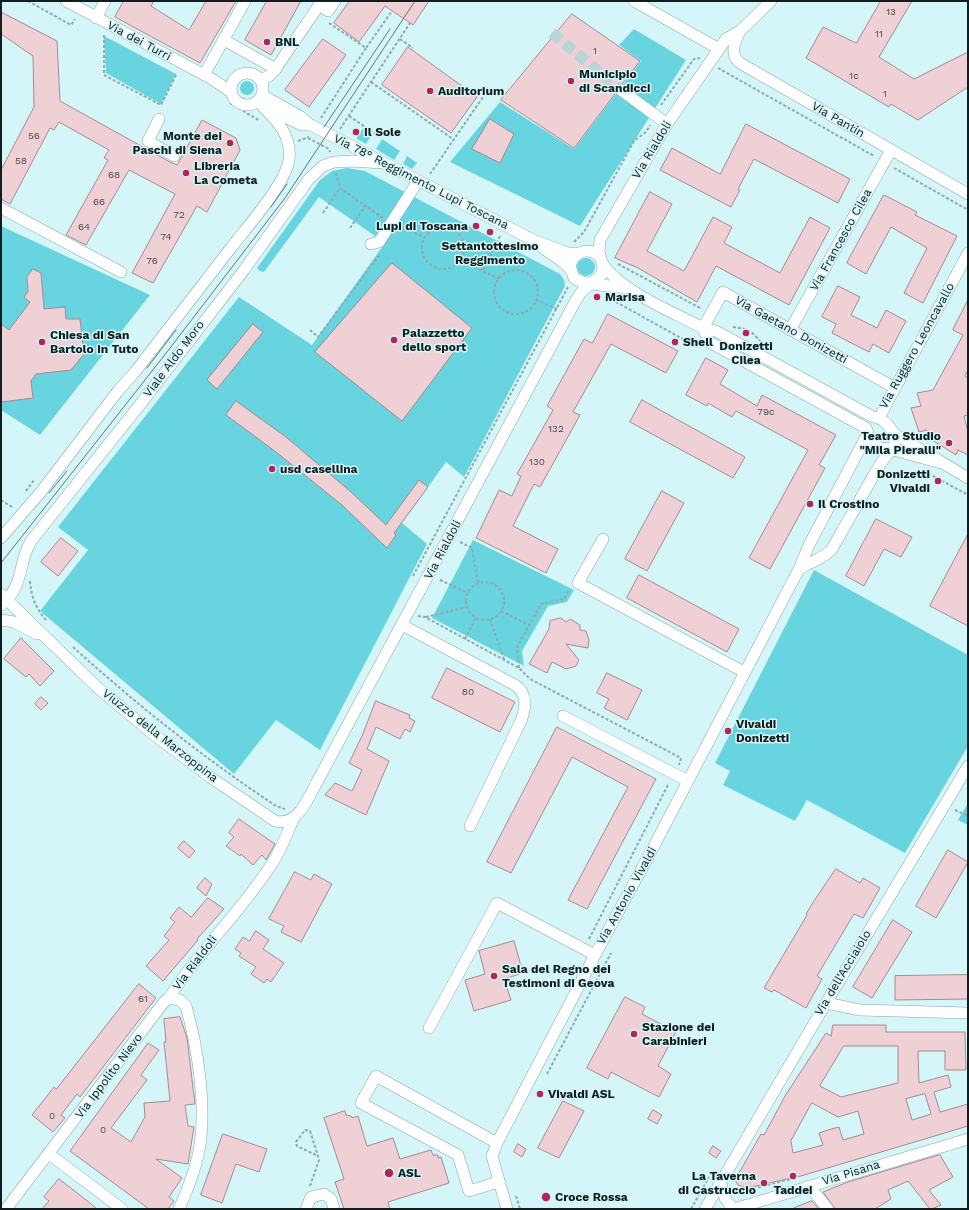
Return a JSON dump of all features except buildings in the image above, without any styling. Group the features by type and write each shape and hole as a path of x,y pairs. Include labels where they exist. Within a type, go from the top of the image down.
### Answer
{"street":[{"name":"Via dei Turri","path":"66,1 208,77 241,104 247,105 260,101"},
{"path":"96,18 105,1"},
{"path":"234,79 208,77 224,40 245,1"},
{"path":"261,80 269,76 276,69 319,6 328,11 335,1"},
{"path":"634,1 719,49"},
{"name":"Via Rialdoli","path":"179,1209 199,1151 202,1110 199,1078 186,1006 180,1000 169,998 188,969 268,869 280,850 291,813 302,808 317,782 576,300 582,291 601,276 600,240 667,124 728,37 740,31 772,1"},
{"name":"Via Pantin","path":"740,31 734,46 734,56 738,61 968,194"},
{"path":"224,40 276,69"},
{"path":"229,95 234,79 239,74 248,72 256,75 261,80 263,89 260,101"},
{"path":"621,90 667,124"},
{"name":"Via 78° Reggimento Lupi Toscana","path":"260,101 293,121 302,125 312,126 506,225 533,240 563,262 571,270"},
{"name":"Viale Aldo Moro","path":"1,538 6,530 53,476 118,391 135,372 272,193 287,167 289,155 288,144 280,124 260,101"},
{"path":"159,119 148,141 174,156"},
{"name":"Via Francesco Cilea","path":"790,330 891,150"},
{"name":"Viale Aldo Moro","path":"3,599 19,581 24,558 31,541 139,406 244,270 309,179 323,166 334,162 352,161 383,163"},
{"path":"371,244 379,242 395,224 420,182"},
{"path":"1,208 121,272"},
{"name":"Via 78° Reggimento Lupi Toscana","path":"533,240 568,253 578,253"},
{"path":"631,289 591,283 586,284 577,281 571,270 572,261 578,253 588,251 601,261 614,277 631,289 703,328 716,331 876,417 893,433 968,478"},
{"name":"Via Ruggero Leoncavallo","path":"876,417 895,388 968,253"},
{"name":"Via Gaetano Donizetti","path":"703,328 723,292 895,388"},
{"path":"703,328 710,342 867,431 876,446 882,449 890,449 941,463"},
{"path":"867,431 867,422 876,417"},
{"name":"Via Antonio Vivaldi","path":"507,1209 498,1182 492,1156 497,1143 593,949 688,780 799,569 809,545 867,431"},
{"path":"799,569 814,560 822,558 832,550 894,443 893,433"},
{"path":"603,539 578,583 744,672"},
{"path":"809,545 810,554 814,560"},
{"name":"Viuzzo della Marzoppina","path":"3,599 98,688 152,734 210,777 275,821 280,822 291,813"},
{"name":"Viuzzo della Marzoppina","path":"1,620 14,622 47,640"},
{"path":"402,625 515,685 519,688 525,698 525,710 521,721 470,826"},
{"path":"564,716 688,780"},
{"name":"Via dell'Acciaiolo","path":"705,1209 968,766"},
{"path":"429,1028 497,903 593,949"},
{"name":"Via Ippolito Nievo","path":"6,1209 164,1002 169,998"},
{"path":"826,1003 860,1010 968,1013"},
{"path":"497,1143 376,1076 361,1103 458,1155 469,1191 498,1182"},
{"name":"Via Pisana","path":"734,1209 968,1139"},
{"path":"49,1154 122,1209"},
{"path":"720,1182 724,1198 734,1209"},
{"path":"809,1186 828,1209"},
{"path":"306,1208 311,1197 324,1194 332,1198 334,1209"}],"path":[{"path":"28,1 71,25 74,19 80,22"},
{"path":"319,6 366,48"},
{"path":"308,138 312,126 392,11"},
{"path":"329,149 410,23"},
{"path":"98,32 110,38"},
{"path":"104,35 104,75 161,105 177,74"},
{"path":"400,39 413,48"},
{"path":"658,110 667,95 694,59 701,58 968,210"},
{"path":"170,70 182,76"},
{"path":"372,82 453,139"},
{"path":"229,95 229,103 263,123"},
{"path":"420,182 483,97"},
{"path":"349,116 380,138"},
{"path":"576,239 584,232 634,141 646,132 653,119"},
{"path":"288,144 308,138 329,149 334,162 340,188 365,206 395,224 425,238"},
{"path":"323,213 340,188"},
{"path":"350,228 365,206"},
{"path":"395,224 404,220"},
{"path":"483,270 506,225"},
{"path":"448,228 454,230 459,235 464,247 461,260 450,268 436,268 430,264 423,252 425,238 435,229 448,228"},
{"path":"584,232 588,234"},
{"path":"310,330 318,337 382,251"},
{"path":"461,260 499,279"},
{"path":"616,263 711,314"},
{"path":"512,271 527,273 536,284 538,290 536,300 529,309 523,312 509,313 503,309 495,298 494,291 499,279 505,273 512,271"},
{"path":"412,580 567,291 568,282"},
{"path":"604,296 701,349"},
{"path":"536,300 557,309"},
{"path":"728,324 733,327 746,328 755,334 764,344"},
{"path":"922,470 968,495"},
{"path":"21,496 36,478"},
{"path":"1,500 12,507"},
{"path":"8,512 17,502"},
{"path":"460,542 472,548 478,583"},
{"path":"440,580 468,594"},
{"path":"489,582 500,589 504,600 501,611 490,619 484,620 476,617 467,607 466,598 468,594 472,587 478,583 489,582"},
{"path":"519,668 517,647 541,604 564,599 574,583 578,583"},
{"path":"32,594 38,610 50,625"},
{"path":"425,617 467,607"},
{"path":"410,611 425,617 519,668 530,679 681,758 588,942 593,949"},
{"path":"501,611 529,625"},
{"path":"465,639 476,617"},
{"path":"490,619 504,660"},
{"path":"68,642 122,691 188,745 276,806 291,813"},
{"path":"944,805 968,816"},
{"path":"544,1079 611,953"},
{"path":"306,1208 305,1199 318,1165 318,1156 310,1131 305,1130 296,1142 297,1146 318,1156"},
{"path":"691,1209 713,1170"},
{"path":"732,1185 740,1191 745,1191 802,1176"},
{"path":"516,1194 520,1209"}],"shaded area":[{"path":"634,29 686,60 580,226 450,162 500,102 574,149 641,61 619,45"},
{"path":"104,36 176,74 161,104 106,73"},
{"path":"247,81 252,83 254,88 252,93 247,95 242,93 240,88 242,83"},
{"path":"364,127 373,133 366,144 357,139"},
{"path":"382,139 400,151 394,160 376,149"},
{"path":"407,156 417,163 412,169 403,164"},
{"name":"usd casellina","path":"347,168 365,171 560,274 564,280 565,286 464,477 446,462 402,523 427,544 320,750 276,720 234,774 40,611 88,550 58,527 239,297 312,345 385,243 319,197 264,272 257,268 320,180 332,171"},
{"path":"1,226 150,295 40,435 1,410"},
{"path":"582,258 590,258 595,263 593,274 590,276 582,276 577,271 577,263"},
{"path":"473,540 574,590 567,602 548,606 522,651 524,666 432,618"},
{"path":"814,570 968,655 968,746 905,853 807,800 795,821 723,785 730,771 715,763"},
{"path":"968,803 968,825 958,820"}],"tunnel":[{"path":"552,33 621,90"}],"tram line":[{"path":"1,563 167,352 285,198 415,1"},
{"path":"324,127 390,29"},
{"path":"271,207 287,184"},
{"path":"147,368 176,330"},
{"path":"49,493 67,471"}],"place":[{"name":"BNL","path":"267,42"},
{"name":"Municipio di Scandicci","path":"571,81"},
{"name":"Auditorium","path":"430,91"},
{"name":"Il Sole","path":"356,132"},
{"name":"Monte dei Paschi di Siena","path":"230,143"},
{"name":"Libreria La Cometa","path":"186,173"},
{"name":"Lupi di Toscana","path":"476,226"},
{"name":"Settantottesimo Reggimento","path":"490,232"},
{"name":"Marisa","path":"597,297"},
{"name":"Donizetti Cilea","path":"746,333"},
{"name":"Palazzetto dello sport","path":"394,340"},
{"name":"Chiesa di San Bartolo in Tuto","path":"42,342"},
{"name":"Shell","path":"675,342"},
{"name":"Teatro Studio \"Mila Pieralli\"","path":"949,443"},
{"name":"usd casellina","path":"272,469"},
{"name":"Donizetti Vivaldi","path":"938,481"},
{"name":"Il Crostino","path":"810,504"},
{"name":"Vivaldi Donizetti","path":"728,731"},
{"name":"Sala del Regno dei Testimoni di Geova","path":"494,976"},
{"name":"Stazione dei Carabinieri","path":"634,1034"},
{"name":"Vivaldi ASL","path":"540,1094"},
{"name":"ASL","path":"389,1173"},
{"name":"Taddei","path":"793,1176"},
{"name":"La Taverna di Castruccio","path":"764,1183"},
{"name":"Croce Rossa","path":"546,1197"}]}
